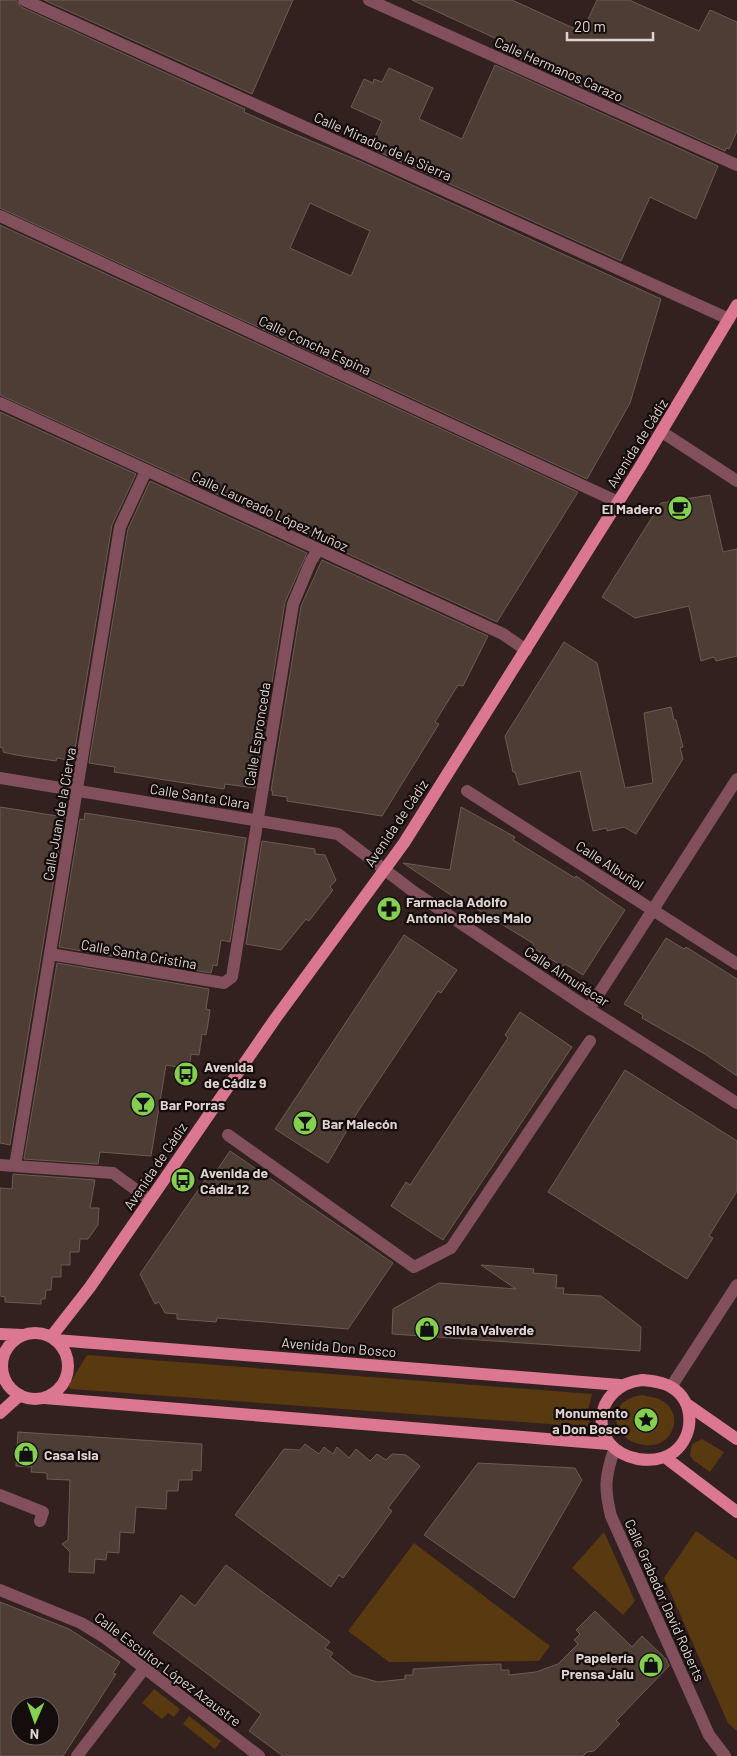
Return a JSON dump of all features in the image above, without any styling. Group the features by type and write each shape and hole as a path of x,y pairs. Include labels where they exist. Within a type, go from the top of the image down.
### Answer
{"main road":[{"name":"Avenida de Cádiz","path":"53,1338 275,1019 404,843 662,432 737,305"},
{"path":"0,1334 23,1335 32,1333 53,1338 67,1357 66,1378 57,1390 44,1398"},
{"path":"18,1394 8,1386 4,1377 2,1362 7,1347 23,1335"},
{"name":"Avenida Don Bosco","path":"53,1338 620,1385"},
{"path":"688,1405 690,1423 686,1437 678,1448 666,1458 641,1460 626,1457 611,1447 602,1432 601,1419 608,1400 620,1385 642,1380 671,1387 681,1395 688,1405 737,1439"},
{"path":"0,1392 36,1399 44,1398 611,1447"},
{"path":"0,1413 18,1394"},
{"path":"666,1458 737,1512"}],"street":[{"name":"Calle Mirador de la Sierra","path":"24,0 729,319"},
{"name":"Calle Hermanos Carazo","path":"370,0 737,165"},
{"name":"Calle Concha Espina","path":"0,216 618,502"},
{"name":"Calle Laureado López Muñoz","path":"0,403 503,634 526,650"},
{"path":"662,432 737,481"},
{"name":"Calle Juan de la Cierva","path":"15,1166 120,527 146,471"},
{"name":"Calle Espronceda","path":"224,983 232,977 293,604 311,561 318,550"},
{"name":"Calle Santa Clara","path":"0,778 338,834 384,868"},
{"path":"589,1009 737,779"},
{"name":"Calle Albuñol","path":"467,791 737,964"},
{"name":"Calle Almuñécar","path":"384,868 414,892 589,1009 737,1103"},
{"name":"Calle Santa Cristina","path":"50,954 224,983"},
{"path":"228,1135 414,1267 451,1248 590,1041"},
{"path":"0,1165 114,1173 150,1200"},
{"path":"671,1387 737,1285"},
{"name":"Calle Grabador David Roberts","path":"611,1447 604,1491 611,1516 709,1735 726,1756"},
{"path":"0,1495 43,1512 40,1521"},
{"name":"Calle Escultor López Azaustre","path":"0,1590 81,1623 104,1637 259,1756"},
{"path":"77,1756 140,1674"}],"shaded area":[{"path":"87,1355 592,1394 588,1411 590,1427 71,1389 68,1386"},
{"path":"643,1395 661,1400 673,1413 673,1429 666,1439 656,1445 632,1442 623,1436 618,1428 616,1419 622,1403"},
{"path":"702,1439 724,1452 710,1472 693,1460 690,1455 692,1444"},
{"path":"696,1531 737,1560 737,1731 728,1723 664,1578"},
{"path":"604,1532 635,1601 623,1615 572,1568"},
{"path":"414,1543 550,1646 539,1661 389,1662 348,1631"},
{"path":"154,1689 180,1709 174,1717 168,1713 162,1719 142,1703"},
{"path":"189,1716 221,1741 215,1749 183,1724"}],"building":[{"path":"0,0 16,0 21,7 245,109 244,112 364,163 661,299 630,403 587,479 0,208","holes":["310,203 370,231 351,276 290,248"]},
{"path":"44,0 293,0 252,94"},
{"path":"412,0 512,0 582,32 597,0 629,0 699,31 710,10 737,22 737,131 729,149 726,148 725,151 501,50 503,45 495,42 497,39"},
{"path":"495,65 718,166 696,219 650,197 621,261 370,148 382,121 351,107 364,79 373,83 374,79 382,82 389,68 433,88 419,119 462,139"},
{"path":"0,225 578,492 497,622 0,395"},
{"path":"0,412 136,474 112,525 73,761 57,758 56,761 16,755 3,752 3,748 0,747"},
{"path":"150,481 307,553 285,602 255,788 225,784 224,789 114,772 115,767 89,763 128,529"},
{"path":"710,495 723,552 737,549 737,656 716,661 714,657 701,661 689,606 635,618 602,597 661,503"},
{"path":"322,560 488,636 463,686 458,685 435,722 439,724 382,816 287,801 287,797 272,795 273,791 271,791 301,606"},
{"path":"564,642 597,663 625,788 653,783 644,713 671,707 674,720 676,720 683,747 680,748 683,759 636,834 624,827 607,831 607,828 593,831 580,771 519,785 515,772 513,772 505,736"},
{"path":"0,807 64,817 10,1145 0,1143"},
{"path":"461,807 515,837 513,840 575,878 576,876 625,910 583,975 565,964 563,967 532,947 534,944 472,906 470,908 403,863 450,870"},
{"path":"85,813 246,838 230,942 221,940 217,966 213,965 211,973 59,947 80,819 84,820"},
{"path":"262,841 315,849 315,854 325,855 336,880 330,887 333,890 309,921 306,919 281,950 246,944"},
{"path":"404,935 457,970 441,993 438,991 357,1113 328,1163 275,1129"},
{"path":"666,938 684,949 686,947 737,979 737,1076 705,1054 642,1018 643,1015 624,1004"},
{"path":"57,963 209,989 206,1009 210,1010 208,1024 206,1035 202,1034 199,1055 191,1054 189,1069 166,1065 151,1156 100,1152 98,1164 24,1159"},
{"path":"520,1012 572,1047 443,1240 391,1206 406,1182 410,1185 508,1038 505,1035"},
{"path":"625,1070 737,1141 737,1191 709,1236 713,1238 687,1279 548,1192"},
{"path":"230,1151 393,1263 348,1329 217,1318 216,1322 177,1319 177,1314 165,1313 159,1302 155,1304 140,1274 212,1170 215,1173"},
{"path":"13,1174 95,1180 90,1208 99,1208 98,1225 88,1239 80,1239 79,1252 70,1252 70,1265 61,1265 61,1277 52,1277 51,1290 46,1290 45,1299 41,1299 41,1304 5,1302 5,1297 0,1296 0,1188 12,1189"},
{"path":"481,1265 534,1269 533,1273 557,1275 556,1288 564,1288 563,1294 601,1296 641,1327 640,1351 392,1334 393,1309 439,1283 516,1289"},
{"path":"18,1432 202,1444 201,1471 192,1470 192,1480 179,1480 178,1491 167,1491 166,1509 136,1507 134,1533 120,1532 119,1553 107,1552 106,1560 95,1559 94,1573 69,1572 70,1552 62,1544 68,1540 70,1480 47,1479 47,1473 31,1472 32,1467 16,1466"},
{"path":"305,1444 319,1454 324,1447 333,1454 337,1447 349,1458 356,1449 370,1461 377,1454 386,1460 392,1454 406,1455 420,1466 388,1508 392,1511 343,1578 339,1575 331,1587 235,1515 284,1449 300,1450"},
{"path":"478,1463 575,1468 582,1480 514,1598 424,1535"},
{"path":"226,1565 330,1642 325,1648 333,1653 330,1657 353,1675 378,1682 405,1679 405,1675 413,1675 413,1669 474,1665 501,1664 501,1670 509,1670 509,1675 536,1672 558,1664 578,1644 574,1640 580,1634 576,1630 595,1611 632,1647 642,1636 666,1659 669,1666 616,1721 620,1724 594,1751 587,1752 583,1756 283,1756 249,1731 261,1714 153,1633 181,1595 195,1606"},
{"path":"0,1602 69,1629 120,1662 113,1673 116,1674 63,1756 0,1756"}],"place":[{"name":"El Madero","path":"680,508"},
{"name":"Farmacia Adolfo Antonio Robles Malo","path":"389,909"},
{"name":"Avenida de Cádiz 9","path":"186,1074"},
{"name":"Bar Porras","path":"143,1104"},
{"name":"Bar Malecón","path":"305,1123"},
{"name":"Avenida de Cádiz 12","path":"183,1180"},
{"name":"Silvia Valverde","path":"427,1329"},
{"name":"Monumento a Don Bosco","path":"646,1420"},
{"name":"Casa Isla","path":"26,1454"},
{"name":"Papelería Prensa Jalu","path":"651,1665"}]}
